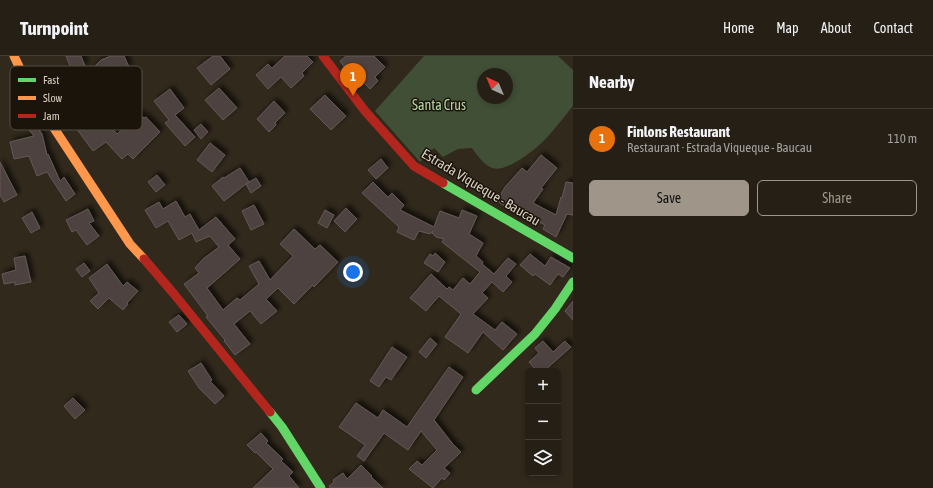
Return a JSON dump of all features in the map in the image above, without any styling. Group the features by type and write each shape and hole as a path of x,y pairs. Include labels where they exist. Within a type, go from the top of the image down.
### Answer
{"street":[{"path":"14,56 19,66"},
{"name":"Estrada Viqueque - Baucau","path":"323,56 365,111 414,166 573,258"},
{"path":"55,130 130,244 174,294 282,427 321,488"},
{"path":"476,390 519,350 548,320 573,282"}],"green space":[{"name":"Santa Crus","path":"424,56 558,56 573,70 573,106 543,142 529,154 516,162 497,169 486,165 472,148 458,149 443,157 434,148 420,162 375,111"}],"building":[{"path":"66,56 81,56 85,66 70,66"},
{"path":"111,56 124,56 129,66 95,66 101,60"},
{"path":"213,56 220,56 230,69 211,85 197,68"},
{"path":"285,56 307,56 313,62 302,73 304,76 291,88 281,77 268,89 256,75 268,64 272,68"},
{"path":"346,56 374,56 385,67 375,77 378,81 370,89 360,79 356,83 340,61"},
{"path":"219,88 237,108 223,120 205,100"},
{"path":"170,89 184,108 175,115 195,137 185,146 165,123 169,120 154,101"},
{"path":"325,95 346,116 331,130 310,109"},
{"path":"274,101 285,113 275,123 276,125 269,132 257,119"},
{"path":"142,116 144,118 146,117 160,132 133,159 128,154 122,159 106,142 93,151 78,130 114,130 117,134 121,130 142,130"},
{"path":"201,124 208,132 201,139 194,130"},
{"path":"29,130 39,130 42,134 47,155 48,154 60,181 64,177 75,194 66,201 47,172 37,176 29,156 14,159 10,142 34,136"},
{"path":"210,143 225,155 212,172 197,160"},
{"path":"541,155 557,168 541,188 543,189 533,203 556,215 566,182 573,183 573,215 567,214 556,237 543,229 545,225 524,214 522,217 497,201 505,187 522,168 527,172"},
{"path":"381,159 388,168 376,179 368,170"},
{"path":"0,162 17,195 4,202 0,195"},
{"path":"240,168 249,182 224,201 212,186 223,177 224,178"},
{"path":"157,175 165,185 156,192 148,182"},
{"path":"256,178 261,186 251,193 246,184"},
{"path":"373,182 388,197 392,193 404,205 400,210 434,227 440,211 459,218 462,210 477,216 469,234 483,243 476,256 483,262 482,264 494,274 508,258 516,264 506,276 512,282 503,292 492,282 482,293 488,298 473,314 495,330 502,322 517,334 503,350 483,332 468,353 445,337 461,314 439,296 426,311 410,298 431,274 447,289 449,287 453,290 463,278 470,284 480,272 442,242 444,239 436,237 432,233 433,231 430,234 419,231 414,240 397,232 399,227 362,193"},
{"path":"176,201 185,217 190,214 199,230 216,217 235,239 228,245 240,259 207,288 223,310 237,298 240,300 259,284 249,266 259,261 270,280 293,256 280,244 294,229 315,249 320,245 338,262 314,287 313,285 294,304 278,288 266,299 277,311 261,324 250,311 234,324 250,344 235,355 206,317 208,316 184,284 199,273 195,268 203,259 219,247 210,236 196,242 192,233 179,240 168,221 156,228 145,210 159,202 163,209"},
{"path":"254,205 264,224 251,230 242,211"},
{"path":"346,208 357,219 345,232 334,221"},
{"path":"88,209 94,221 89,223 99,236 87,245 76,230 72,232 66,220"},
{"path":"325,210 334,215 327,228 318,223"},
{"path":"32,212 40,228 31,233 22,218"},
{"path":"435,253 445,262 438,272 424,263 430,254 433,256"},
{"path":"530,254 545,266 551,257 570,268 563,277 558,274 550,285 535,274 533,276 520,265"},
{"path":"25,256 31,282 15,285 15,282 4,284 2,274 16,270 14,258"},
{"path":"84,263 90,271 82,277 76,269"},
{"path":"107,264 123,286 127,282 138,291 123,310 109,298 98,309 90,301 99,293 89,278"},
{"path":"573,301 573,320 565,311"},
{"path":"179,315 187,324 177,332 169,322"},
{"path":"430,338 437,344 426,358 419,352"},
{"path":"543,341 553,352 565,341 571,347 547,368 534,368 529,362 539,353 535,348"},
{"path":"392,347 407,357 391,380 386,377 379,387 370,381"},
{"path":"201,363 212,380 210,381 224,396 215,404 199,388 188,371"},
{"path":"449,367 463,377 434,420 461,452 444,468 450,473 444,480 442,478 433,488 409,469 417,461 422,465 437,450 421,431 408,450 384,433 364,461 357,456 365,445 339,427 356,403 378,418 383,410 407,427"},
{"path":"73,398 85,410 75,419 64,406"},
{"path":"261,433 268,441 266,443 283,459 281,461 293,472 289,476 299,488 253,488 273,469 247,445"},
{"path":"361,465 383,488 330,488 329,486 334,482 333,480 343,473 347,479"}],"traffic: fast":[{"path":"443,183 573,258"},
{"path":"476,390 535,334 555,309 573,282"},
{"path":"270,412 282,427 321,488"}],"traffic: slow":[{"path":"14,56 19,66"},
{"path":"55,130 130,244 144,259"}],"traffic: jam":[{"path":"323,56 365,111 414,166 443,183"},
{"path":"144,259 270,412"}],"place":[{"name":"Finlons Restaurant","path":"353,96"}]}
